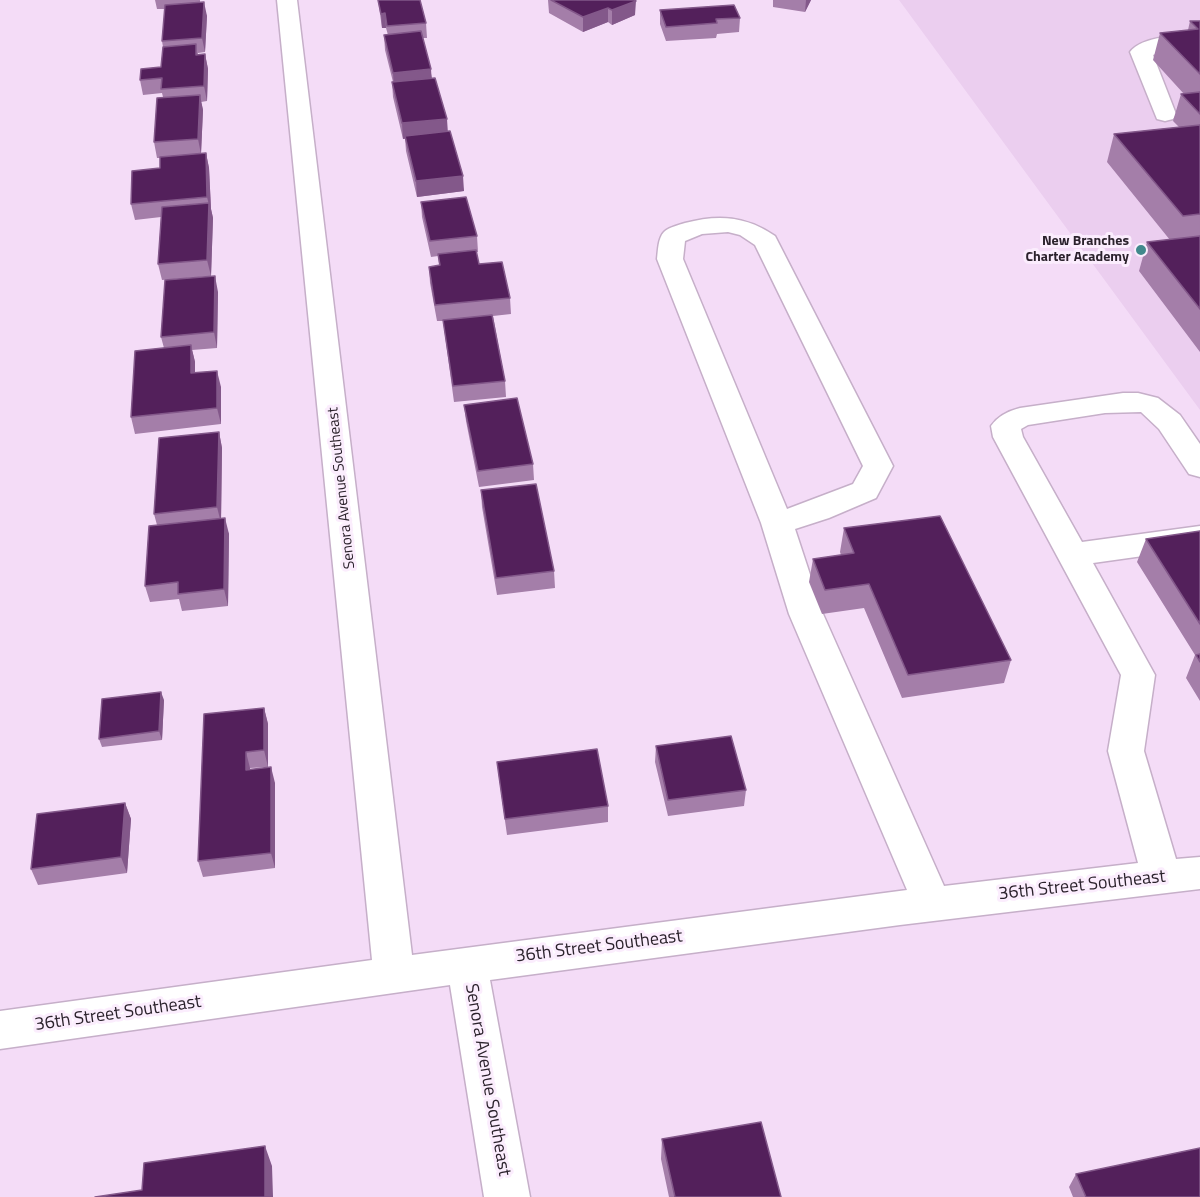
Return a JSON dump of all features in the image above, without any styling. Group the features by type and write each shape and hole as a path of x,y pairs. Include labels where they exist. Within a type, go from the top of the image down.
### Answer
{"street":[{"name":"Senora Avenue Southeast","path":"287,0 394,976"},
{"path":"1165,114 1141,52 1165,44 1200,40"},
{"path":"777,523 818,512 865,491 878,466 766,241 746,228 722,225 689,228 673,237 670,259 777,523 806,614 932,903"},
{"path":"1162,877 1126,751 1138,675 1008,437 1006,426 1020,417 1123,403 1147,403 1162,413 1200,467"},
{"path":"1072,555 1200,537"},
{"name":"36th Street Southeast","path":"0,1030 467,964 932,903 1200,873"},
{"name":"Senora Avenue Southeast","path":"467,964 507,1197"}],"shaded area":[{"name":"New Branches Charter Academy","path":"899,0 1200,0 1200,410 965,90"}],"building":[{"path":"378,0 420,0 426,23 387,26 385,13 381,14"},
{"path":"551,0 634,0 636,1 583,17"},
{"path":"204,2 202,38 162,41 165,5"},
{"path":"734,5 740,18 716,19 717,23 666,27 660,10"},
{"path":"1190,21 1200,21 1200,74 1160,33 1198,29"},
{"path":"421,31 431,69 393,73 384,35"},
{"path":"196,44 196,55 205,54 204,86 161,89 162,78 140,80 141,69 161,67 163,47"},
{"path":"435,78 447,119 402,123 392,82"},
{"path":"1200,92 1200,114 1181,94"},
{"path":"200,95 198,139 154,142 157,98"},
{"path":"1200,125 1200,214 1183,216 1114,134"},
{"path":"450,131 463,176 416,181 405,136"},
{"path":"206,153 207,197 131,204 132,171 160,168 160,157"},
{"path":"466,197 477,236 430,241 421,202"},
{"path":"209,203 207,260 158,264 162,207"},
{"path":"1200,236 1200,309 1147,242"},
{"path":"476,250 479,264 502,262 510,298 435,305 429,267 440,265 438,254"},
{"path":"215,276 214,332 161,337 165,280"},
{"path":"492,315 505,381 453,386 443,320"},
{"path":"191,345 191,373 217,371 217,408 131,417 135,351"},
{"path":"517,398 533,464 478,471 464,405"},
{"path":"219,432 217,507 154,514 159,438"},
{"path":"536,484 554,571 496,578 481,490"},
{"path":"940,516 1011,660 908,675 869,584 825,590 813,559 854,553 844,528"},
{"path":"225,518 224,589 178,594 178,582 145,586 149,526"},
{"path":"1200,531 1200,624 1146,539"},
{"path":"161,692 159,731 99,739 102,699"},
{"path":"264,708 264,750 246,752 246,770 271,767 271,853 198,861 204,714"},
{"path":"731,736 746,790 668,800 656,746"},
{"path":"597,749 608,806 505,819 497,762"},
{"path":"125,803 121,857 31,869 37,814"},
{"path":"761,1122 781,1197 675,1197 662,1139"},
{"path":"265,1146 265,1197 95,1197 142,1190 144,1163"},
{"path":"1200,1148 1200,1197 1086,1197 1076,1174"}],"place":[{"name":"New Branches Charter Academy","path":"1141,250"}]}
